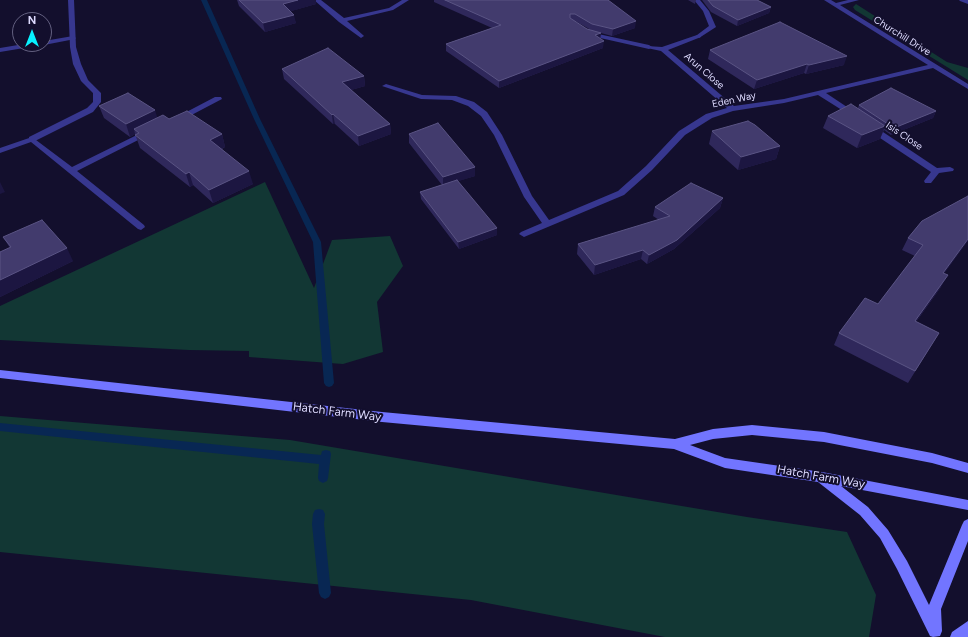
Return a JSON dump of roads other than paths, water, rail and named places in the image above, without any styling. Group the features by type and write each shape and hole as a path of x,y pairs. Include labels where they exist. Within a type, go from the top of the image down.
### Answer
{"street":[{"path":"0,151 32,139 90,110 97,102 97,93 80,73 77,64 73,38 72,0"},
{"path":"317,0 361,36"},
{"path":"341,21 391,8 406,0"},
{"name":"Arun Close","path":"583,31 589,34 649,48 663,48 699,36 713,27 706,12 697,0"},
{"name":"Churchill Drive","path":"827,0 968,87"},
{"path":"834,5 856,0"},
{"path":"962,0 968,2"},
{"path":"52,42 73,38"},
{"path":"0,50 12,48"},
{"name":"Arun Close","path":"663,48 732,109"},
{"name":"Eden Way","path":"524,234 547,222 621,193 649,168 682,133 709,116 732,109 784,101 820,93 932,66"},
{"path":"386,86 421,97 453,98 471,104 484,114 498,135 528,197 547,222"},
{"name":"Isis Close","path":"820,93 936,171"},
{"path":"169,123 218,99"},
{"path":"71,171 155,130"},
{"path":"32,139 140,227"},
{"path":"928,181 936,171 950,168"},
{"name":"Hatch Farm Way","path":"0,374 405,419 675,444 725,463 822,477 968,506"},
{"name":"Hatch Farm Way","path":"675,444 713,434 752,430 824,437 932,458 968,468"},
{"path":"822,477 864,511 884,534 902,565 936,634"},
{"path":"936,634 934,608 945,585 968,525"},
{"path":"957,637 968,628"}],"waterway":[{"path":"204,0 257,119 317,242 329,383"},
{"path":"0,427 325,460"},
{"path":"323,478 326,454"},
{"path":"319,514 318,524 325,593"}]}
